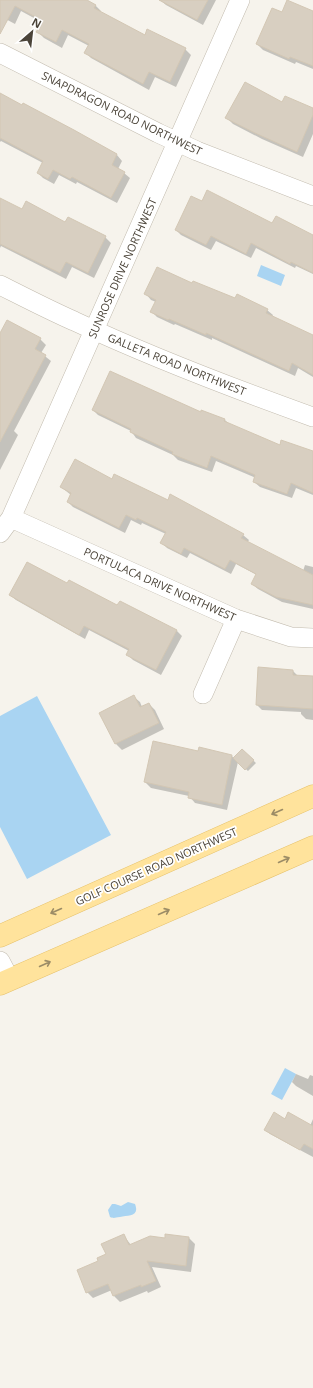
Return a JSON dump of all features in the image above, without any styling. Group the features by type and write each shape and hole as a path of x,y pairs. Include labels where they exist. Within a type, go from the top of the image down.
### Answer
{"main road":[{"name":"GOLF COURSE ROAD NORTHWEST","path":"0,936 313,796"},
{"path":"3,975 313,847"}],"street":[{"name":"SUNROSE DRIVE NORTHWEST","path":"0,533 11,518 240,0"},
{"name":"SNAPDRAGON ROAD NORTHWEST","path":"0,53 178,142 313,196"},
{"name":"GALLETA ROAD NORTHWEST","path":"0,285 94,330 240,390 313,417"},
{"name":"PORTULACA DRIVE NORTHWEST","path":"11,518 236,619 291,637 313,638"},
{"path":"204,694 236,619"}],"water":[{"path":"261,265 285,275 281,286 257,276"},
{"path":"37,696 111,835 27,879 0,827 0,716"},
{"path":"285,1068 296,1074 282,1100 271,1094"},
{"path":"128,1202 135,1204 135,1213 132,1215 114,1218 110,1217 108,1210 112,1204 121,1206"}],"building":[{"path":"0,0 87,0 96,5 94,8 145,35 147,29 186,48 170,82 149,72 143,84 84,53 89,44 62,30 56,42 36,32 43,21 15,6 0,34"},
{"path":"159,0 208,0 197,20"},
{"path":"287,0 313,11 313,66 290,57 289,59 256,44 272,8 282,12"},
{"path":"245,82 282,102 285,96 313,108 313,115 297,152 225,118"},
{"path":"0,93 22,105 23,103 117,154 112,165 125,172 111,198 72,177 70,179 53,170 48,179 37,173 43,161 0,138"},
{"path":"207,190 272,223 276,216 313,235 313,273 291,262 290,264 251,243 246,254 211,236 206,245 175,230 191,196 202,201"},
{"path":"0,198 22,209 26,201 65,222 68,217 106,236 88,273 66,262 60,273 0,244"},
{"path":"157,267 192,283 193,281 235,298 237,294 268,309 266,313 313,335 313,375 292,363 289,371 206,333 206,335 150,312 156,300 144,294"},
{"path":"7,320 41,338 35,349 46,355 0,442 0,333"},
{"path":"110,371 201,412 201,410 225,419 224,421 280,445 281,440 313,451 313,493 291,483 287,494 253,482 255,475 211,456 207,468 172,454 173,452 130,432 131,429 92,410"},
{"path":"75,459 112,479 114,474 168,500 170,494 244,534 241,538 313,575 313,605 276,597 251,584 256,574 230,560 225,569 184,548 181,554 160,543 166,532 137,518 136,520 126,515 119,528 67,502 71,493 60,487"},
{"path":"27,562 67,583 69,580 117,605 120,601 177,630 156,670 126,655 129,649 84,626 79,635 9,595"},
{"path":"258,667 293,670 293,675 313,676 313,709 256,705"},
{"path":"134,695 140,707 149,703 159,723 115,744 99,713"},
{"path":"153,741 198,751 199,747 232,755 222,805 188,798 189,792 144,782"},
{"path":"242,749 254,760 245,770 233,758"},
{"path":"274,1112 285,1119 288,1112 313,1126 313,1149 304,1144 300,1150 264,1130"},
{"path":"124,1234 129,1245 150,1236 165,1238 165,1234 189,1237 186,1266 147,1261 156,1281 113,1296 108,1284 86,1293 77,1270 98,1261 97,1258 106,1254 101,1244"}]}
